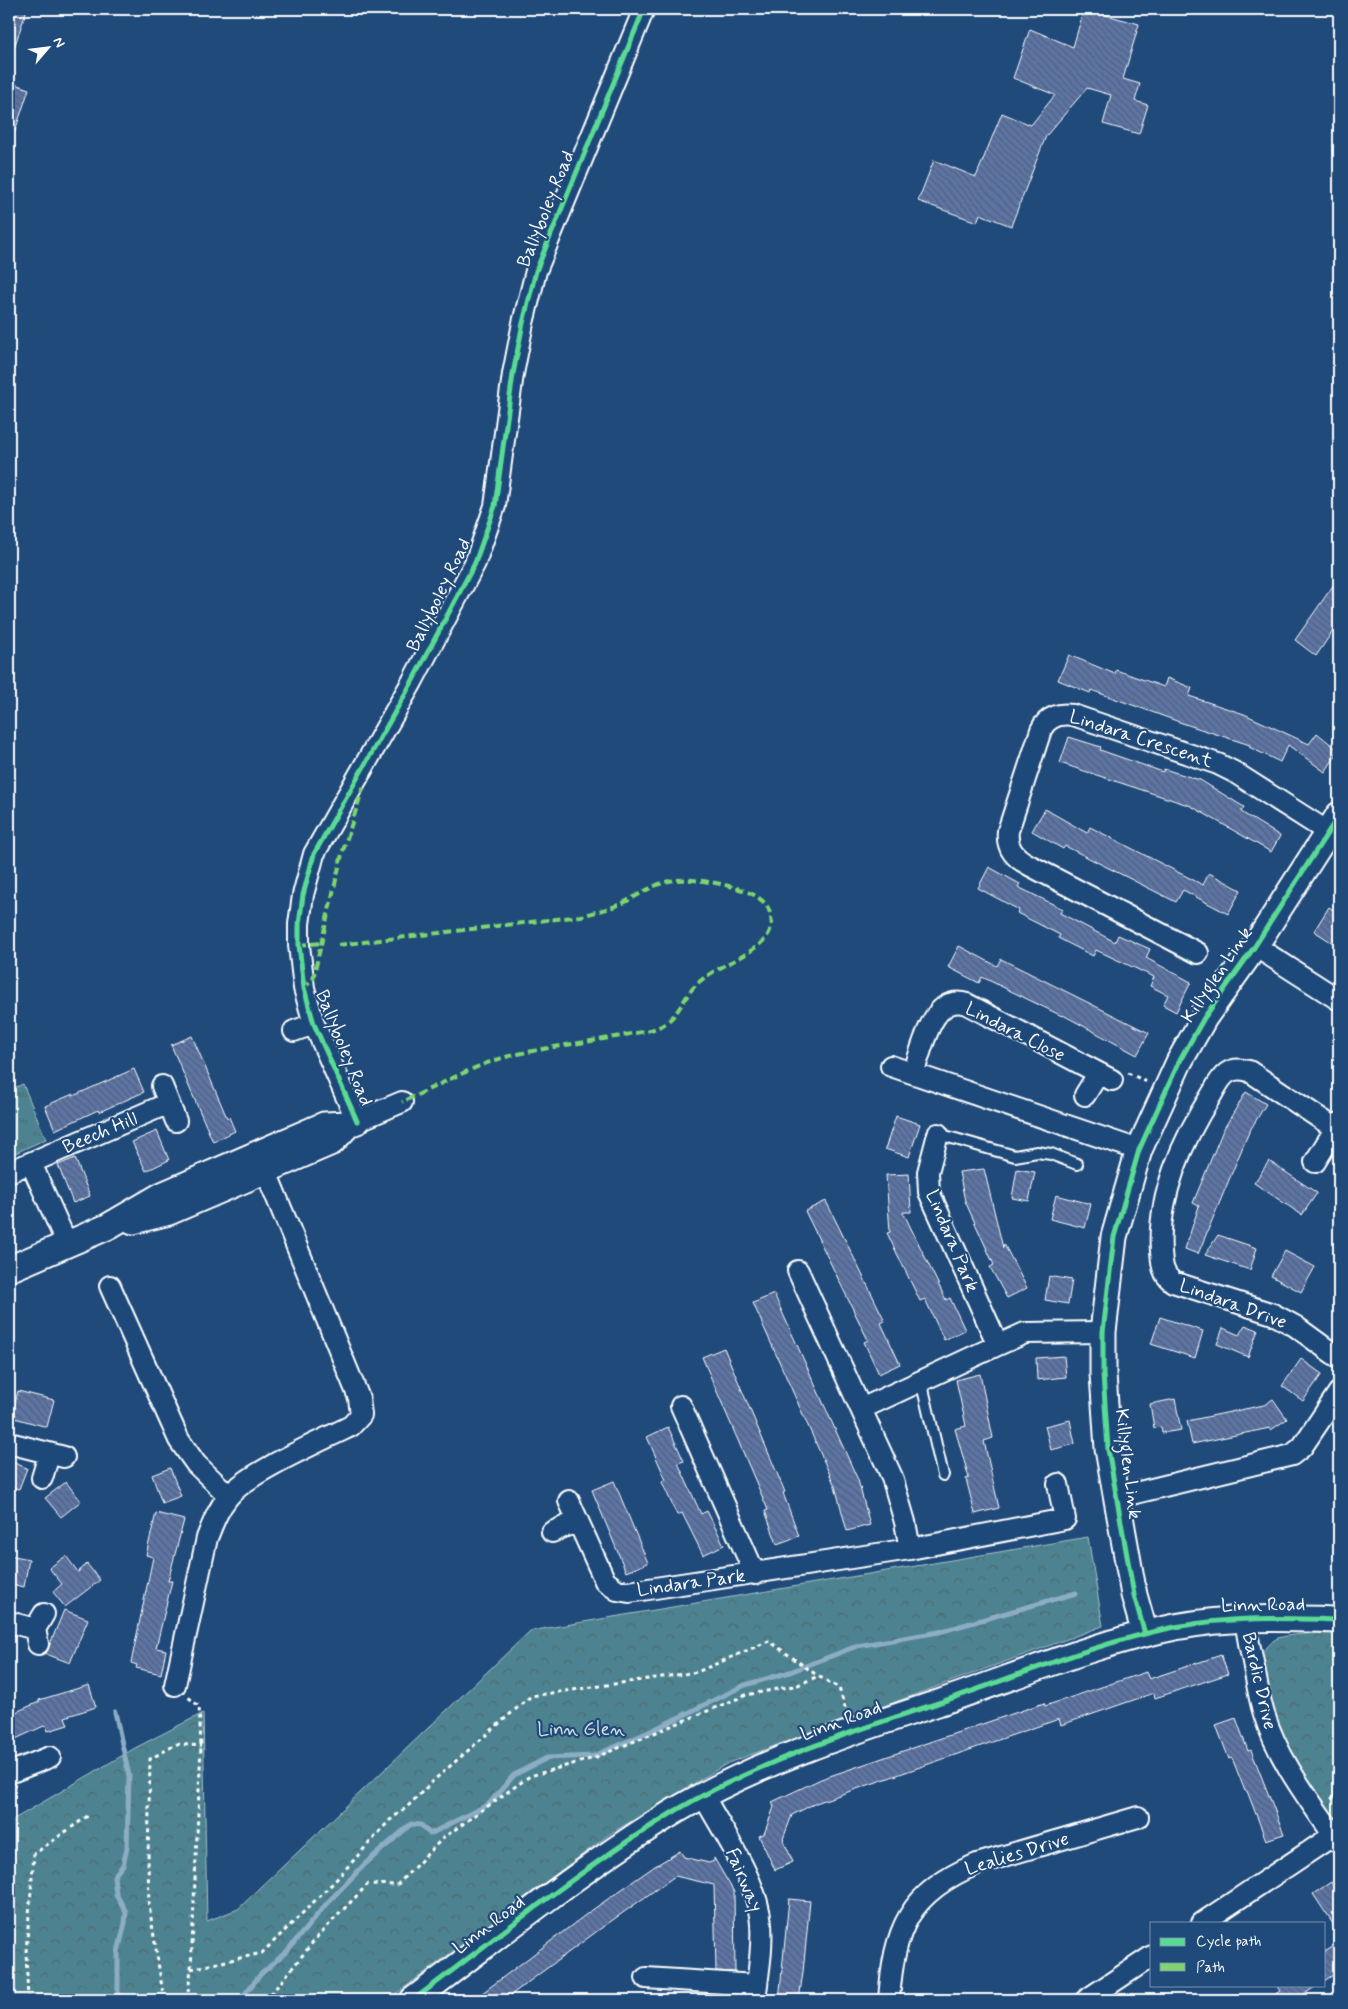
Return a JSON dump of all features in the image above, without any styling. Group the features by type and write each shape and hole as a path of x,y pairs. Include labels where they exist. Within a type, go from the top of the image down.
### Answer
{"street":[{"name":"Ballyboley Road","path":"353,1122 314,1024 304,988 299,945 304,895 314,854 404,698 476,563 495,506 513,374 536,271 644,9"},
{"name":"Lindara Crescent","path":"1198,953 1029,866 1012,852 1008,843 1008,831 1041,730 1046,722 1058,715 1073,716 1218,764 1334,823"},
{"name":"Killyglen Link","path":"1145,1634 1134,1596 1115,1498 1108,1449 1103,1374 1103,1332 1114,1237 1139,1150 1179,1062 1204,1018 1255,946 1334,823"},
{"path":"1255,946 1339,1000"},
{"name":"Lindara Close","path":"913,1072 936,1014 944,1007 957,1002 967,1004 1104,1077"},
{"path":"294,1030 314,1024"},
{"path":"890,1066 913,1072 1139,1150"},
{"name":"Lindara Drive","path":"1316,1162 1338,1126 1249,1071 1239,1069 1228,1072 1222,1077 1203,1108 1180,1155 1164,1205 1160,1239 1163,1270 1173,1282 1273,1314 1294,1326 1339,1358"},
{"path":"1085,1095 1104,1077"},
{"path":"9,1269 107,1227 169,1212 262,1162 332,1142 353,1122 402,1102"},
{"name":"Beech Hill","path":"9,1172 169,1104"},
{"name":"Lindara Park","path":"938,1134 928,1172 928,1192 998,1345"},
{"path":"174,1685 207,1538 215,1516 228,1495 247,1480 351,1426 360,1415 359,1398 262,1162"},
{"path":"31,1163 67,1244"},
{"path":"798,1271 895,1486 910,1549"},
{"path":"110,1286 180,1440 196,1464 228,1495"},
{"path":"861,1409 1025,1333 1103,1332"},
{"path":"1115,1498 1292,1455 1302,1447 1339,1392"},
{"name":"Lindara Park","path":"681,1406 756,1574"},
{"path":"9,1443 57,1456 42,1478"},
{"name":"Lindara Park","path":"569,1501 606,1581 616,1590 629,1592 910,1549 1064,1519 1058,1484"},
{"path":"552,1532 578,1521"},
{"name":"Linn Road","path":"413,2000 628,1842 703,1795 764,1766 853,1732 1097,1648 1145,1634 1211,1622 1246,1619 1339,1620"},
{"name":"Bardic Drive","path":"1246,1619 1246,1632 1256,1684 1272,1737 1294,1777 1336,1839"},
{"path":"9,1622 39,1629"},
{"path":"9,1774 50,1757"},
{"name":"Fairway","path":"703,1795 743,1869 757,1902 761,1937 756,1993"},
{"name":"Lealies Drive","path":"889,2000 896,1946 902,1929 912,1910 942,1882 976,1864 1138,1817"},
{"path":"1204,1922 1336,1839"},
{"path":"1086,2000 1150,1957"},
{"path":"646,1978 756,1993"}],"lane":[{"path":"938,1134 1014,1156 1037,1152 1050,1154 1077,1164"},
{"path":"921,1380 943,1475"}],"path":[{"path":"1104,1077 1129,1073 1166,1092"},
{"path":"191,1969 262,1953 334,1882 390,1820 532,1696 697,1672 769,1641 818,1676 839,1688 853,1732"},
{"path":"265,2000 282,1982 317,1937 368,1884 397,1885 443,1838 530,1776 594,1758 746,1695 798,1685 818,1676"},
{"path":"174,1685 199,1706 202,1746 191,1969 187,2000"},
{"path":"164,2000 149,1905 150,1759 177,1744 202,1746"},
{"path":"28,2000 26,1952 34,1854 90,1815"}],"green space":[{"path":"23,1084 46,1139 9,1156 9,1090"},
{"name":"Linn Glen","path":"1088,1537 1103,1626 728,1763 610,1834 388,2000 9,2000 9,1822 135,1748 203,1713 207,1921 238,1909 530,1631"},
{"path":"1339,1632 1339,1831 1292,1758 1269,1707 1259,1653 1278,1638"}],"building":[{"path":"9,9 27,9 11,57 9,56"},
{"path":"1084,9 1139,24 1123,79 1140,84 1135,101 1148,105 1139,134 1103,124 1111,95 1087,88 1046,136 1011,226 980,214 977,222 918,201 934,160 976,177 1002,113 1031,125 1055,95 1013,78 1030,29 1073,47"},
{"path":"9,82 29,89 11,143 9,143"},
{"path":"1339,577 1339,622 1316,656 1295,640"},
{"path":"1069,655 1115,674 1116,670 1164,687 1167,678 1192,688 1189,696 1244,714 1309,744 1317,733 1339,751 1325,772 1288,745 1280,762 1249,747 1250,745 1091,690 1090,693 1058,680"},
{"path":"1069,737 1101,747 1100,750 1163,772 1164,769 1200,780 1244,807 1241,812 1280,836 1271,852 1191,806 1060,763"},
{"path":"1045,809 1087,833 1090,827 1203,885 1209,873 1241,890 1228,914 1183,890 1176,902 1065,846 1063,849 1032,831"},
{"path":"989,867 1020,884 1018,887 1063,909 1060,913 1115,942 1118,935 1150,949 1146,958 1191,982 1176,1012 1163,1005 1168,995 1150,986 1154,977 1096,950 1093,956 1058,938 1060,935 1017,913 1019,910 978,888"},
{"path":"1329,907 1339,914 1339,947 1314,931"},
{"path":"959,946 997,966 1001,959 1149,1033 1137,1055 1063,1015 982,977 979,983 948,967"},
{"path":"192,1036 227,1118 229,1117 235,1131 213,1142 171,1045"},
{"path":"134,1069 144,1092 99,1112 98,1110 55,1130 45,1106 73,1094 73,1096"},
{"path":"1246,1092 1266,1104 1249,1132 1198,1254 1185,1249 1199,1206 1193,1203 1223,1130"},
{"path":"896,1116 920,1124 909,1157 885,1149"},
{"path":"157,1131 169,1160 146,1171 132,1142"},
{"path":"75,1158 90,1196 73,1203 58,1165"},
{"path":"1269,1161 1317,1193 1302,1215 1254,1183"},
{"path":"984,1169 1003,1248 1004,1244 1027,1288 1007,1298 990,1267 994,1265 965,1201 959,1172"},
{"path":"1017,1169 1035,1172 1029,1201 1012,1198"},
{"path":"909,1174 911,1212 903,1212 946,1300 950,1298 965,1330 944,1340 925,1299 920,1301 887,1233 890,1232 886,1175"},
{"path":"1056,1195 1091,1204 1085,1228 1050,1219"},
{"path":"826,1201 885,1321 881,1323 900,1364 879,1374 864,1342 868,1340 805,1211"},
{"path":"1218,1235 1257,1248 1250,1270 1205,1255"},
{"path":"1285,1251 1315,1267 1301,1292 1271,1276"},
{"path":"1049,1276 1072,1280 1068,1304 1045,1300"},
{"path":"774,1294 858,1480 870,1525 847,1531 835,1486 753,1303"},
{"path":"1160,1317 1203,1331 1195,1358 1151,1344"},
{"path":"1245,1325 1258,1330 1248,1357 1217,1344 1223,1328 1239,1335"},
{"path":"724,1348 785,1492 783,1493 799,1536 777,1544 765,1511 768,1510 702,1357"},
{"path":"1064,1356 1066,1377 1037,1380 1036,1358"},
{"path":"1301,1359 1322,1374 1303,1401 1282,1386"},
{"path":"980,1374 993,1438 984,1441 999,1508 975,1514 966,1479 969,1478 955,1429 966,1426 956,1380"},
{"path":"18,1391 54,1400 47,1427 11,1417"},
{"path":"1175,1399 1181,1430 1162,1433 1161,1427 1154,1428 1150,1404"},
{"path":"1273,1399 1287,1419 1271,1430 1270,1428 1192,1444 1187,1421 1264,1405"},
{"path":"1070,1420 1075,1444 1051,1450 1045,1426"},
{"path":"668,1427 684,1461 678,1463 701,1514 707,1511 724,1545 703,1555 682,1513 677,1515 662,1482 666,1480 647,1437"},
{"path":"9,1461 27,1468 19,1489 9,1486"},
{"path":"170,1468 181,1496 162,1503 152,1475"},
{"path":"614,1481 648,1563 626,1572 592,1490"},
{"path":"66,1482 81,1501 61,1517 45,1498"},
{"path":"156,1513 184,1520 168,1581 172,1581 156,1648 166,1650 161,1674 136,1668 137,1665 131,1663 153,1557 146,1555"},
{"path":"9,1555 29,1559 24,1587 9,1584"},
{"path":"66,1556 78,1572 87,1564 100,1580 65,1607 53,1592 62,1584 49,1568"},
{"path":"64,1610 88,1619 70,1663 46,1654"},
{"path":"1221,1655 1228,1674 1155,1698 1154,1693 1061,1725 1059,1719 816,1803 792,1815 783,1839 793,1862 775,1870 759,1836 764,1834 774,1807 772,1802 821,1779 1044,1703 1045,1706 1146,1672 1149,1679"},
{"path":"89,1685 96,1707 65,1717 68,1725 48,1731 46,1725 9,1742 9,1715 39,1702 39,1700"},
{"path":"1236,1718 1248,1751 1251,1750 1284,1834 1266,1840 1247,1791 1245,1791 1232,1758 1229,1759 1216,1725"},
{"path":"680,1851 684,1857 709,1863 714,1861 714,1858 734,1892 735,1972 716,1971 714,1885 675,1876 504,2000 473,2000 588,1913 655,1866"},
{"path":"1331,1882 1339,1894 1339,1933 1313,1894"},
{"path":"789,1899 810,1901 803,1972 799,2000 779,2000"},
{"path":"1339,1942 1339,1971 1326,1980 1326,1951"},
{"path":"1277,1986 1316,1986 1295,2000 1266,2000 1280,1991"},
{"path":"716,1994 734,1996 734,2000 708,2000"}],"waterway":[{"path":"240,2000 260,1975 287,1951 328,1902 365,1864 411,1824 421,1825 430,1834 489,1804 514,1775 547,1758 594,1756 649,1732 745,1685 790,1672 857,1646 939,1632 1076,1593"},
{"path":"115,1712 129,1776 127,1848 123,1865 114,1876 116,1894 126,1912 118,1952 118,2000"}],"marked path":[{"path":"1062,9 1066,11"},
{"path":"304,988 313,979 342,854 363,788"},
{"path":"338,945 581,916 616,906 654,886 676,880 707,882 743,890 760,899 769,910 772,921 770,932 765,939 758,946 699,982 671,1019 662,1026 652,1030 503,1058 474,1068 402,1102"},
{"path":"299,945 322,943"}],"cycle path":[{"path":"357,1121 314,1024 304,988 299,945 299,924 303,895 314,854 412,682 475,563 495,506 513,374 536,271 644,9"},
{"path":"1145,1634 1134,1595 1108,1449 1103,1374 1103,1332 1114,1237 1139,1150 1179,1062 1204,1018 1255,946 1339,815"},
{"path":"413,2000 607,1855 675,1811 707,1793 805,1749 1086,1651 1145,1634 1196,1623 1237,1619 1339,1620"}]}
